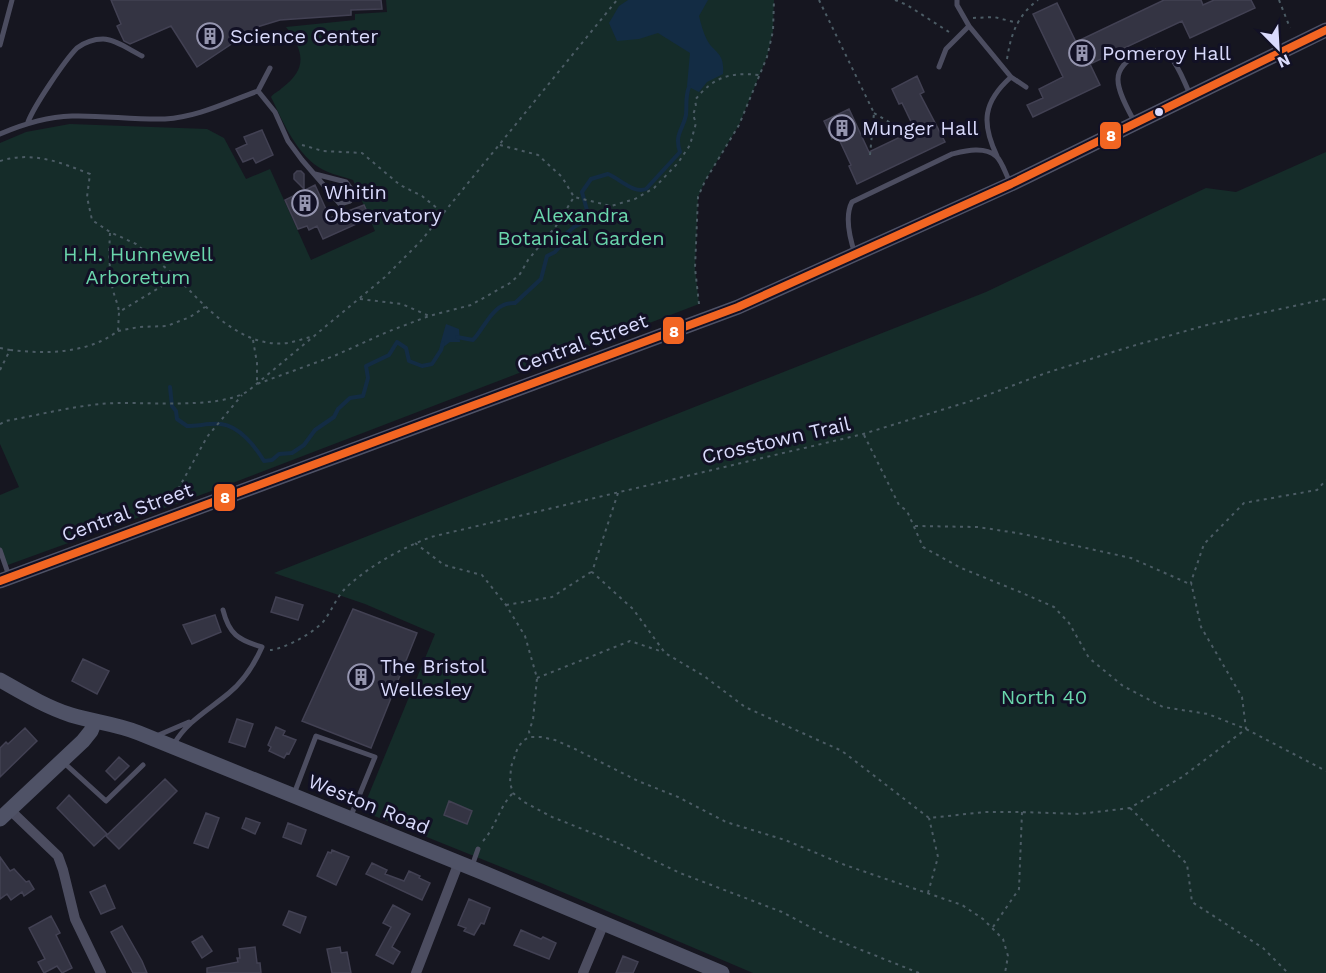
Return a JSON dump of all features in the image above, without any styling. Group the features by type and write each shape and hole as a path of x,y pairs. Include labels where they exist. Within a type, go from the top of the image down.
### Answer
{"main road":[{"name":"Central Street","path":"5,579 738,307 1011,184 1326,30"},
{"name":"Weston Road","path":"1,680 51,708 117,725 151,738 465,865 722,973"},
{"path":"5,814 89,734 95,721"}],"street":[{"path":"5,814 57,856 63,870 75,919 101,973"},
{"path":"416,973 465,865"},
{"path":"583,973 604,923"}],"lane":[{"path":"0,45 12,0"},
{"path":"957,0 957,5 969,26 1011,77 1026,87"},
{"path":"939,67 946,49 969,26"},
{"path":"28,122 32,112 77,49 90,40 106,39 142,56"},
{"path":"1136,124 1117,82 1118,73 1124,63 1145,51 1158,49 1170,56 1191,97"},
{"path":"0,134 28,122 71,116 154,118 188,116 214,109 258,91 270,68"},
{"path":"1011,77 993,97 987,112 988,138 1011,184"},
{"path":"258,91 275,112 288,141 315,174 340,204 350,201 353,191 346,182 315,174"},
{"path":"856,255 850,234 849,211 852,202 952,154 976,150 997,156"},
{"path":"0,550 5,579"},
{"path":"172,747 181,732 238,684 251,669 262,647 237,637 228,625 223,610"},
{"path":"151,738 194,720"},
{"path":"293,795 316,736 375,757 350,819"},
{"path":"62,761 106,801 143,765"},
{"path":"465,865 478,849"}],"path":[{"path":"169,506 207,437 242,394 317,336 385,277 420,242 617,0"},
{"path":"699,304 695,268 698,197 705,181 739,125 767,57 773,31 774,0"},
{"path":"819,0 874,113 870,155"},
{"path":"895,0 907,5 956,37"},
{"path":"1005,69 1013,32 1026,9 1038,0"},
{"path":"1279,0 1290,28"},
{"path":"966,20 994,17 1018,23"},
{"path":"500,145 538,155 562,177 574,197 611,206 635,199 654,188 678,163 690,145 696,123 693,115 695,100 704,89 713,82 730,75 759,75"},
{"path":"874,113 909,135"},
{"path":"288,141 323,151 363,153 400,185 422,196 444,213"},
{"path":"0,161 16,156 49,158 90,174 87,197 92,220 110,232 136,244 177,277 210,312 253,340 286,343 317,336"},
{"path":"257,384 334,356 429,316 471,304 510,283 520,274 528,260 556,226 574,197"},
{"path":"110,232 109,253 112,288 117,297 119,312 118,331"},
{"path":"119,312 177,277"},
{"path":"360,299 402,304 429,316"},
{"name":"Crosstown Trail","path":"262,647 270,650 289,646 325,621 336,598 350,584 415,543 431,537 863,434 955,406 1129,347 1207,325 1326,299"},
{"path":"0,348 39,353 77,350 108,339 118,331 167,326 190,317 205,307"},
{"path":"253,340 257,363 257,384"},
{"path":"0,370 10,350"},
{"path":"0,424 86,406 120,403 191,403 242,394"},
{"path":"863,434 899,505 907,512 923,547 961,568 1054,607 1069,623 1089,658 1122,686 1163,707 1208,714 1246,729 1326,771"},
{"path":"1246,729 1242,697 1201,627 1191,582 1204,544 1244,503 1317,490 1326,480"},
{"path":"506,605 552,597 592,572 618,493"},
{"path":"914,526 978,527 1023,534 1131,558 1192,585"},
{"path":"415,543 444,565 482,575 506,605 525,636 537,678 530,737"},
{"path":"592,572 633,609 665,653"},
{"path":"537,678 630,641 665,653 704,676 746,707 842,751 928,818 938,857 928,893"},
{"path":"928,818 985,812 1079,814 1130,808 1182,777 1246,729"},
{"path":"919,973 830,937 782,912 680,873 620,844 552,817 524,802 513,793 510,783 513,759 520,743 530,737 546,738 678,797 726,822 779,838 845,865 962,905 993,927 1003,939 1008,963 1005,973"},
{"path":"478,849 490,832 504,803 513,793"},
{"path":"1130,808 1187,864 1192,902 1263,948 1288,973"},
{"path":"993,927 1018,889 1022,812"}],"green space":[{"path":"386,0 774,0 773,31 767,57 739,125 705,181 698,197 695,268 699,304 217,489 5,566 0,550 0,495 19,487 0,444 0,143 26,132 70,124 207,129 224,138 246,179 270,169 311,260 375,231 353,180 323,170 300,150 271,97 291,81 300,66 299,51 286,27 355,20 355,14 387,12"},
{"name":"North 40","path":"1326,152 1326,973 753,973 541,883 362,811 435,634 365,604 274,573 986,292 1206,188 1236,192"}],"water":[{"path":"628,0 708,0 699,16 707,40 721,57 723,74 707,82 699,92 687,86 690,53 658,33 639,39 617,41 609,23 619,6"},
{"path":"446,324 459,329 460,342 450,342 442,348 440,345"}],"building":[{"name":"Science Center","path":"111,0 381,0 382,9 351,10 351,15 280,20 257,27 197,67 171,26 130,44 124,41 117,26 121,24"},
{"name":"Pomeroy Hall","path":"1164,0 1201,0 1203,5 1214,0 1251,0 1255,8 1190,38 1182,21 1090,64 1100,85 1033,117 1027,105 1043,98 1039,89 1063,77 1033,14 1057,3 1076,42"},
{"name":"Munger Hall","path":"917,76 924,92 920,94 945,142 857,184 837,135 832,138 824,121 849,109 869,152 915,130 902,103 899,104 892,89"},
{"path":"262,130 273,155 256,163 253,158 243,162 236,149 247,144 244,137"},
{"path":"297,171 304,174 304,189 294,179"},
{"name":"Whitin Observatory","path":"315,185 330,218 364,205 369,216 323,239 317,226 309,230 307,226 298,229 285,200"},
{"path":"276,597 303,605 298,620 271,612"},
{"name":"The Bristol Wellesley","path":"353,609 417,633 371,748 302,721"},
{"path":"215,615 221,632 192,644 183,625"},
{"path":"83,659 109,671 97,694 72,681"},
{"path":"237,719 253,724 245,747 229,742"},
{"path":"276,727 285,731 283,735 296,740 289,754 287,753 284,758 269,751 271,747 268,745"},
{"path":"25,728 37,741 0,777 0,748 6,742 8,744"},
{"path":"119,757 129,766 115,780 106,771"},
{"path":"165,779 177,791 119,849 106,836"},
{"path":"69,795 107,834 94,846 57,808"},
{"path":"449,801 472,811 467,824 444,815"},
{"path":"206,813 219,818 208,848 194,843"},
{"path":"246,818 260,823 255,834 242,828"},
{"path":"288,823 306,830 301,844 283,837"},
{"path":"332,850 349,857 336,885 317,876 328,852 331,853"},
{"path":"0,857 10,871 14,869 26,882 29,881 34,889 24,896 22,892 11,900 7,894 0,899"},
{"path":"372,863 387,870 385,874 404,881 409,871 430,883 422,900 366,874"},
{"path":"105,885 115,908 101,914 90,892"},
{"path":"469,899 490,908 484,924 481,923 474,935 464,931 466,928 458,925"},
{"path":"393,905 410,914 392,947 400,952 393,964 376,955 391,927 383,923"},
{"path":"289,911 306,917 300,933 283,925"},
{"path":"51,916 60,933 56,935 72,968 62,973 57,966 44,973 38,962 45,959 29,928"},
{"path":"122,926 147,973 133,973 111,932"},
{"path":"521,930 556,943 549,959 514,945"},
{"path":"202,936 212,951 202,958 192,942"},
{"path":"255,947 261,973 207,973 207,968 238,962 239,949"},
{"path":"340,947 341,953 347,952 351,973 332,973 327,949"},
{"path":"623,956 638,962 633,973 616,973"}],"waterway":[{"path":"457,337 473,340 495,311 501,306 515,303 541,279 547,256 555,252 563,243 566,234 584,222 588,214 582,192 591,179 608,174 632,188 646,189 680,152 678,136 686,115 689,87"},
{"path":"170,387 172,406 176,411 177,419 187,426 217,424 228,426 246,438 264,461 272,460 279,454 292,453 304,445 315,430 334,417 338,409 350,398 363,396 368,378 366,366 389,355 397,342 406,348 409,361 422,366 432,364 443,343"}],"transit line":[{"name":"8","path":"0,581 738,307 1011,184 1326,30"}],"place":[{"name":"Science Center","path":"210,36"},
{"name":"Pomeroy Hall","path":"1082,53"},
{"name":"Munger Hall","path":"842,128"},
{"name":"Whitin Observatory","path":"305,203"},
{"name":"The Bristol Wellesley","path":"361,677"}],"park label":[{"name":"Alexandra Botanical Garden","path":"581,226"},
{"name":"H.H. Hunnewell Arboretum","path":"138,266"}]}
